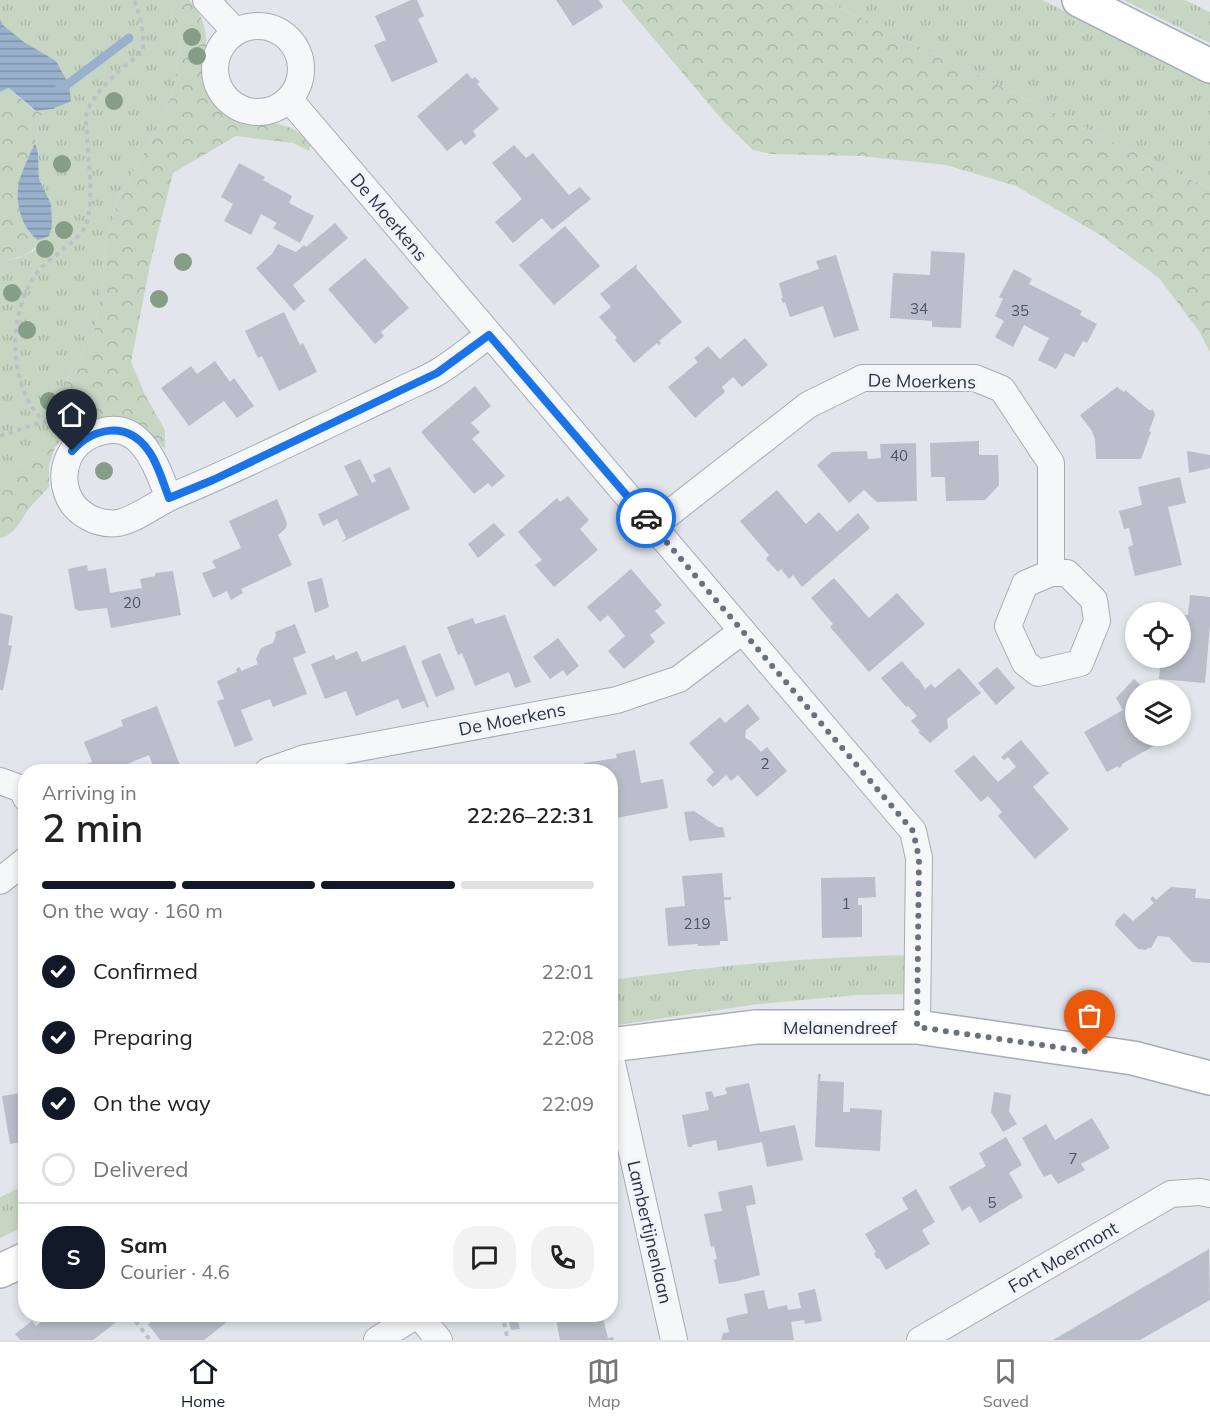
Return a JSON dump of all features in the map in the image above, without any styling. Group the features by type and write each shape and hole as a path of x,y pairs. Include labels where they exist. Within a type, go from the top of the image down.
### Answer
{"street":[{"path":"206,0 236,31"},
{"path":"1079,0 1210,66"},
{"path":"252,25 270,27 286,35 297,49 302,67 299,84 289,99 274,110 255,112 237,108 223,96 215,79 214,61 222,44 236,31 252,25"},
{"name":"De Moerkens","path":"289,99 913,831 919,858 917,1027"},
{"path":"169,498 213,480 437,373 489,335"},
{"name":"De Moerkens","path":"653,526 808,405 864,378 975,378 1002,389 1051,463 1051,573"},
{"name":"De Moerkens","path":"288,764 305,758 617,700 680,679 742,631"},
{"path":"0,781 18,788"},
{"path":"0,881 18,866"},
{"name":"Melanendreef","path":"618,1044 756,1027 917,1027 1133,1058 1210,1078"},
{"name":"Lambertijnenlaan","path":"618,1090 674,1340"},
{"name":"Fort Moermont","path":"920,1340 1171,1194 1200,1192 1210,1194"},
{"path":"0,1271 18,1263"},
{"path":"377,1340 405,1322"},
{"path":"424,1322 439,1340"}],"path":[{"path":"0,436 43,422 20,386 15,362 19,311 26,291 40,269 85,228 90,204 86,116 95,97 143,51 143,28 134,0"},
{"path":"136,1322 150,1340"},
{"path":"504,1322 508,1340"}],"green space":[{"path":"0,0 164,0 172,11 181,37 175,85 158,129 118,198 105,250 102,287 93,337 66,380 72,427 55,447 0,475 0,261 19,258 35,250 42,238 51,204 39,179 38,153 35,143 43,110 53,109 56,61 8,30 0,19"},
{"path":"164,0 189,0 199,13 206,39 208,87 214,99 222,107 243,117 288,127 298,132 311,145 309,151 293,143 236,136 173,173 151,260 131,362 145,395 165,430 165,449 144,431 123,419 99,417 72,427 66,380 93,337 102,287 105,250 118,198 158,129 175,85 181,37 172,11"},
{"path":"621,0 824,0 1210,189 1210,352 1199,331 1159,278 1102,236 1016,186 946,165 861,156 771,154 753,150 724,122"},
{"path":"824,0 1042,0 1210,83 1210,189"},
{"path":"1124,0 1185,0 1210,12 1210,43"},
{"path":"9,88 35,111 43,110 35,142 18,189 42,238 34,249 24,255 0,261 0,92"},
{"path":"55,447 49,465 49,487 30,507 13,531 0,538 0,475"},
{"path":"912,955 912,994 857,995 758,1004 618,1025 618,979 686,970 836,958"},
{"path":"18,1188 18,1229 0,1238 0,1197"}],"water":[{"path":"0,19 3,25 24,42 56,61 69,85 71,101 53,109 36,111 9,88 0,92"},
{"path":"35,143 38,153 39,179 51,204 52,226 49,236 38,240 25,224 19,210 18,195 21,177"}],"building":[{"path":"411,0 417,0 424,16 418,19 438,62 392,82 374,45 386,40 375,16"},
{"path":"556,0 599,0 603,7 573,26"},
{"path":"467,73 472,79 475,77 480,82 477,84 499,109 473,131 476,136 465,145 461,140 447,151 417,116"},
{"path":"514,145 526,158 533,153 569,195 580,187 591,199 552,230 542,218 513,243 495,222 522,199 492,163"},
{"path":"239,163 265,177 263,180 292,196 289,203 314,216 300,243 273,228 277,223 261,214 251,235 224,221 233,204 221,197"},
{"path":"335,223 348,238 293,285 305,301 294,311 256,268 272,254 278,244 296,252 304,245 306,247"},
{"path":"565,226 600,266 554,305 519,265"},
{"path":"931,251 965,253 961,328 932,327 932,321 890,318 893,273 930,275"},
{"path":"836,255 859,330 834,338 823,306 790,317 785,302 783,303 781,298 783,298 779,283 819,269 816,261"},
{"path":"365,258 409,308 381,332 384,336 375,344 328,289"},
{"path":"637,264 636,268 682,322 659,341 661,343 659,345 657,343 634,363 599,317 611,307 600,294"},
{"path":"1014,269 1032,279 1029,284 1082,311 1080,315 1097,324 1087,343 1083,341 1074,357 1065,353 1056,369 1038,360 1049,338 1024,325 1013,347 995,337 1004,321 995,316 1003,299 999,297"},
{"path":"284,312 300,345 303,343 317,372 279,391 262,356 258,358 245,331"},
{"path":"745,338 768,365 742,387 733,377 722,387 725,392 695,418 668,387 698,362 694,358 708,346 720,359"},
{"path":"215,361 230,382 234,378 254,406 237,418 224,401 189,426 161,388 191,366 197,374"},
{"path":"475,386 491,406 471,423 480,432 472,439 505,476 492,487 488,483 474,494 421,432"},
{"path":"1117,387 1124,392 1125,390 1149,410 1153,410 1155,415 1141,459 1096,459 1095,439 1080,415"},
{"path":"979,441 979,455 998,455 999,485 985,500 946,501 945,477 931,477 930,443"},
{"path":"916,443 917,501 877,502 864,490 849,503 817,465 832,452 867,451 868,459 881,458 880,444"},
{"path":"1187,451 1210,455 1210,468 1189,473"},
{"path":"360,459 372,483 376,481 373,475 390,467 410,509 342,542 346,538 337,519 323,526 318,514 358,495 344,466"},
{"path":"1180,477 1186,503 1168,507 1182,565 1135,576 1128,547 1133,545 1129,528 1124,529 1119,511 1142,505 1138,487"},
{"path":"777,490 806,524 819,512 837,532 858,513 870,528 802,587 793,575 789,579 781,569 778,572 766,559 769,555 740,521"},
{"path":"568,496 589,520 580,529 598,550 554,587 535,565 542,560 518,532 557,498 560,502"},
{"path":"277,499 287,523 286,528 278,535 292,565 241,589 243,593 231,600 227,591 213,598 202,573 216,568 212,561 241,548 229,521"},
{"path":"494,523 505,535 478,558 468,544"},
{"path":"87,565 88,571 106,568 110,593 142,588 140,579 155,576 155,573 173,571 181,615 111,628 107,608 80,611 75,609 68,569"},
{"path":"631,569 662,605 655,611 665,623 650,635 655,642 624,669 608,651 625,636 608,615 600,622 587,607"},
{"path":"322,578 329,607 315,613 307,582"},
{"path":"834,578 869,618 897,593 925,624 869,672 830,627 833,624 811,598"},
{"path":"1190,595 1210,597 1205,683 1159,679 1160,668 1191,668"},
{"path":"0,613 13,616 8,645 12,646 3,690 0,690"},
{"path":"505,615 531,682 515,688 509,672 475,686 462,653 458,655 447,627 473,618 475,624"},
{"path":"295,624 306,653 293,658 307,694 273,707 270,699 241,710 253,740 235,747 217,701 224,699 217,681 237,672 236,669 240,667 241,671 258,664 256,659 261,648 273,643 275,632"},
{"path":"558,638 579,666 567,676 563,670 550,679 533,657"},
{"path":"405,645 429,707 427,708 424,701 402,709 398,699 356,716 346,691 325,699 311,664 334,655 336,660 357,651 362,662"},
{"path":"440,653 455,689 436,697 421,661"},
{"path":"902,661 925,689 931,684 935,688 959,668 981,693 947,719 948,728 930,743 918,732 920,731 911,721 917,716 881,678"},
{"path":"997,667 1015,688 996,705 978,683"},
{"path":"1125,688 1125,746 1154,746 1119,768 1118,766 1107,772 1084,732 1123,710 1116,698"},
{"path":"748,704 760,719 746,730 745,738 761,752 767,747 787,771 757,797 738,775 731,781 726,775 713,787 706,780 714,772 689,743 720,717 725,723"},
{"path":"157,706 179,764 152,764 149,755 127,764 86,764 92,762 84,742 123,726 121,720"},
{"path":"1021,740 1049,773 1033,787 1069,829 1035,859 998,816 1002,812 988,796 981,802 954,771 974,755 998,782 1016,767 1008,757 1004,760 1001,757"},
{"path":"635,750 641,783 663,779 668,808 618,818 618,764 584,763 617,758 616,754"},
{"path":"694,811 718,827 723,827 725,837 689,841 684,812"},
{"path":"722,873 724,897 731,897 731,900 724,900 728,941 720,941 720,945 668,946 665,908 685,906 682,876"},
{"path":"875,877 876,897 858,898 858,905 862,905 862,937 822,938 821,878"},
{"path":"1171,887 1196,889 1195,898 1210,899 1210,963 1192,962 1169,937 1158,936 1151,948 1138,949 1115,925 1124,913 1133,921 1154,903 1150,899 1153,896 1156,900"},
{"path":"818,1074 821,1074 820,1081 844,1082 843,1112 850,1112 850,1108 882,1110 880,1151 815,1147"},
{"path":"749,1083 760,1132 795,1125 803,1160 767,1167 762,1142 718,1151 716,1140 688,1147 682,1115 709,1110 705,1092 712,1091 714,1097 727,1094 725,1088"},
{"path":"994,1092 1011,1095 1009,1111 1017,1124 1003,1132 991,1112"},
{"path":"18,1093 18,1142 10,1144 2,1096"},
{"path":"1092,1118 1110,1148 1081,1164 1085,1170 1058,1184 1051,1174 1044,1177 1022,1138 1046,1124 1055,1140"},
{"path":"1006,1137 1022,1165 1009,1173 1023,1197 980,1223 970,1206 962,1211 949,1187 986,1166 979,1153"},
{"path":"752,1185 756,1204 746,1206 760,1275 719,1284 714,1260 717,1259 714,1246 711,1247 704,1214 722,1211 718,1192"},
{"path":"916,1189 935,1222 922,1230 930,1244 886,1270 874,1254 876,1252 865,1234 908,1209 902,1198"},
{"path":"1209,1249 1210,1300 1140,1340 1053,1340"},
{"path":"815,1289 822,1321 805,1324 804,1320 791,1322 794,1340 721,1340 723,1333 729,1332 726,1318 748,1313 744,1294 764,1290 768,1309 787,1305 788,1310 801,1308 798,1293"},
{"path":"31,1322 36,1326 41,1322 116,1322 93,1340 20,1340 15,1334"},
{"path":"151,1322 227,1322 204,1340 160,1340 148,1324"},
{"path":"509,1322 518,1322 520,1329 511,1330"},
{"path":"557,1322 604,1322 608,1338 613,1337 614,1340 560,1340"}],"waterway":[{"path":"59,84 64,87 129,38"}],"way so far":[{"path":"646,518 913,831 919,858 917,1027 1090,1052"}],"route":[{"path":"72,451 82,440 96,433 111,430 126,433 140,440 150,452 169,498 213,480 437,373 489,335 646,518"}]}
